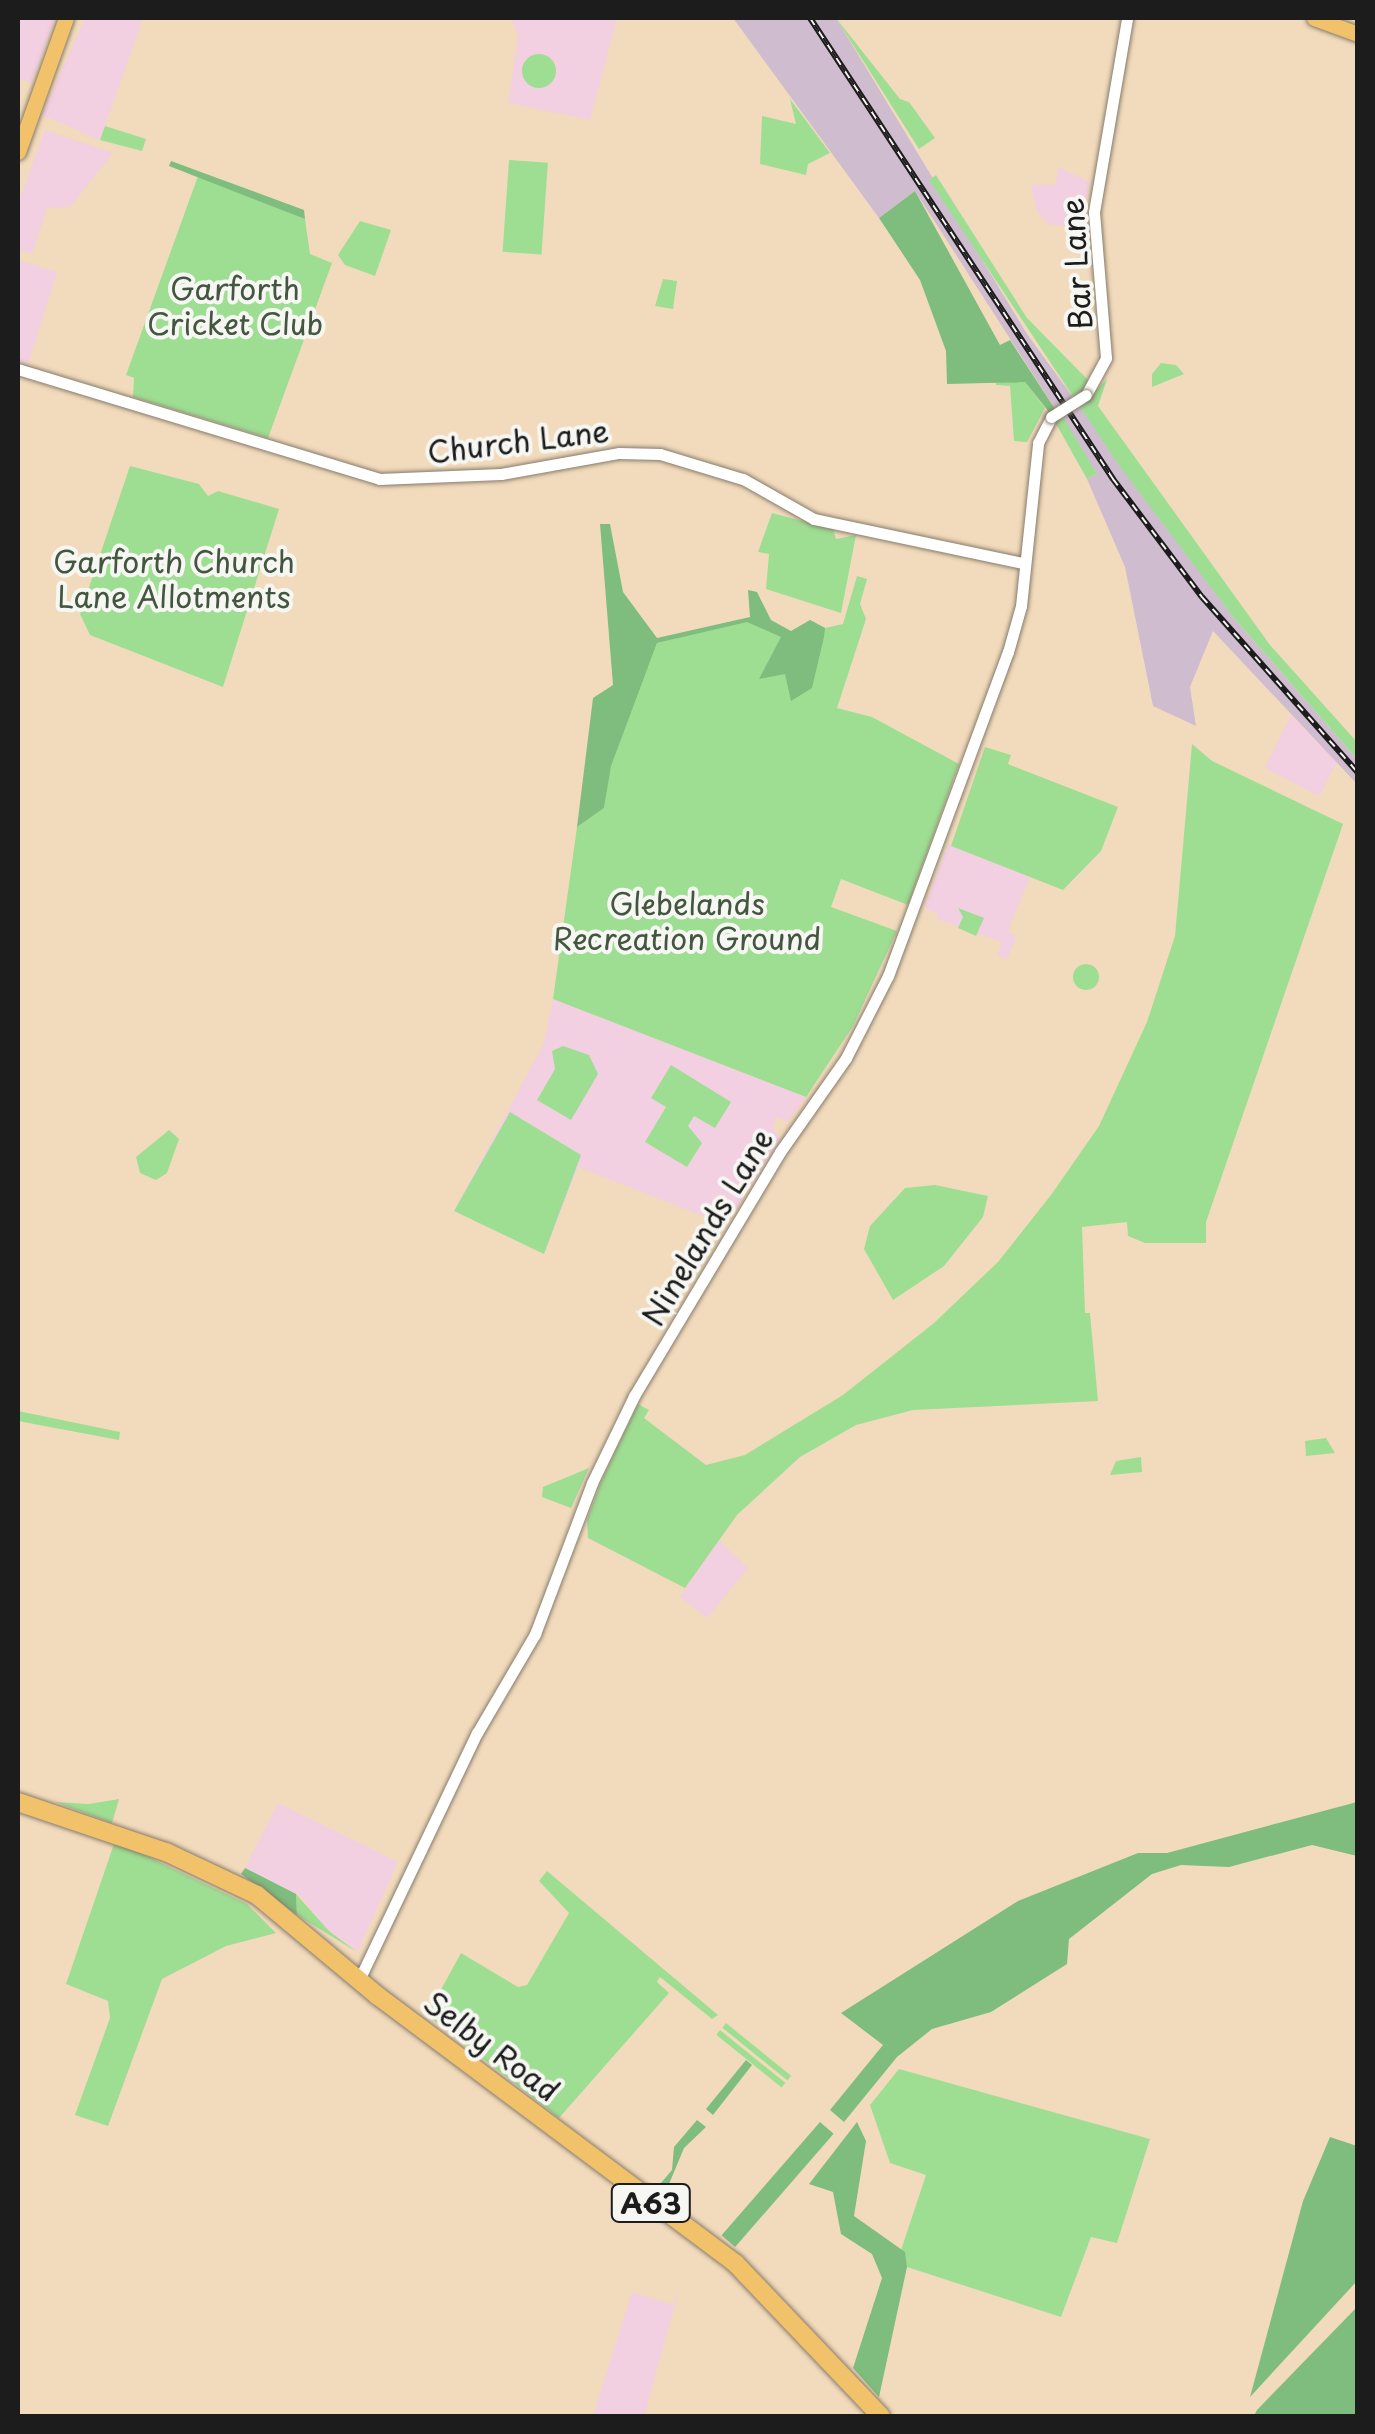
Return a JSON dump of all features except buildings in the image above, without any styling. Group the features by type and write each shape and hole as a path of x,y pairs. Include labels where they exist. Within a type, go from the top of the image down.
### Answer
{"highway":[{"name":"Selby Road","path":"18,1802 152,1847 242,1886 359,1980 736,2264 881,2416"}],"main road":[{"path":"18,152 66,18"},
{"path":"1314,18 1358,34"}],"street":[{"name":"Bar Lane","path":"1034,480 1041,428 1050,417 1086,394 1106,358 1094,212 1126,18"},
{"name":"Church Lane","path":"18,369 379,480 500,474 619,453 660,454 743,479 814,518 1022,562"},
{"name":"Ninelands Lane","path":"359,1980 476,1733 534,1634 592,1483 634,1396 780,1152 832,1080 888,976 1008,654 1021,606 1022,562 1034,480"}],"shaded area":[{"path":"20,18 55,19 31,83 18,78"},
{"path":"85,18 143,18 100,140 42,115"},
{"path":"511,18 617,18 590,120 508,103 518,36"},
{"path":"733,18 836,18 1027,334 1234,618 1357,759 1357,784 1213,631 1190,687 1196,726 1153,706 1125,567 1087,479 1097,474 915,191 879,218"},
{"path":"45,130 113,153 70,207 47,208 32,254 18,249 18,204"},
{"path":"1058,167 1090,182 1080,227 1050,225 1037,212 1031,185 1056,184"},
{"path":"18,260 57,272 28,364 18,361"},
{"path":"1291,715 1337,762 1319,796 1265,768"},
{"path":"948,844 1030,877 1008,931 1017,936 1007,959 997,955 1002,942 937,919 938,914 924,908"},
{"path":"553,999 806,1097 787,1122 777,1117 772,1126 780,1139 726,1225 578,1167 544,1254 454,1211 544,1043"},
{"path":"718,1539 748,1568 707,1618 680,1597"},
{"path":"278,1803 398,1862 358,1951 328,1931 301,1897 245,1868"},
{"path":"682,2279 644,2416 593,2416 632,2292 673,2305"}],"green space":[{"path":"836,18 900,99 909,102 935,138 919,149"},
{"path":"539,54 551,59 556,71 551,83 539,88 527,83 522,71 527,59"},
{"path":"790,99 830,153 808,164 806,175 760,164 762,116 796,124"},
{"path":"105,126 146,139 142,151 100,140"},
{"path":"509,160 548,163 541,254 503,252"},
{"path":"171,161 304,210 305,219 169,166"},
{"path":"936,175 1027,318 1088,380 1088,398 1107,379 1098,406 1270,645 1357,742 1357,759 1234,618 1118,464 929,180"},
{"name":"Garforth Cricket Club","path":"198,176 305,219 310,254 332,263 268,438 133,397 134,378 126,375"},
{"path":"915,191 1000,345 1010,340 1055,409 1049,412 1025,382 947,384 946,351 920,280 879,218"},
{"path":"360,221 391,230 375,276 345,265 338,255"},
{"path":"663,279 677,281 673,309 655,306"},
{"path":"1161,363 1176,365 1184,374 1152,387 1152,374"},
{"path":"996,379 1025,382 1045,408 1027,442 1014,441 1010,386 996,385"},
{"path":"1062,415 1097,474 1087,479 1055,422"},
{"name":"Garforth Church Lane Allotments","path":"130,466 199,484 208,496 218,491 279,509 223,687 90,635 80,614"},
{"path":"772,513 833,529 836,539 856,535 841,613 766,589 769,554 758,552"},
{"path":"600,524 610,524 623,592 657,638 750,617 748,590 757,592 771,620 791,631 810,620 825,628 812,688 791,701 785,674 759,679 781,637 747,622 657,643 611,766 604,808 577,827 593,698 613,685"},
{"name":"Glebelands Recreation Ground","path":"857,576 867,579 860,604 866,619 837,708 872,717 959,764 908,905 841,879 831,907 897,931 853,1026 806,1097 553,999 577,827 604,808 610,766 657,643 746,621 789,637 810,620 825,628 843,624"},
{"path":"1192,744 1212,761 1343,824 1206,1222 1206,1243 1145,1243 1128,1236 1127,1222 1082,1227 1085,1313 1090,1313 1098,1401 913,1410 856,1425 800,1457 737,1515 685,1588 588,1538 587,1520 601,1482 638,1404 649,1410 644,1418 706,1465 745,1455 843,1395 934,1323 998,1262 1051,1195 1099,1126 1147,1022 1175,936"},
{"path":"985,747 1011,755 1008,764 1118,807 1101,851 1063,890 951,846"},
{"path":"958,908 984,918 976,936 958,928 963,917"},
{"path":"1086,964 1095,968 1099,977 1095,986 1086,990 1077,986 1073,977 1077,968"},
{"path":"563,1046 589,1055 598,1074 571,1120 537,1100 555,1069 552,1051"},
{"path":"671,1065 731,1102 715,1128 694,1116 688,1126 702,1143 687,1167 645,1142 666,1107 651,1098"},
{"path":"510,1112 581,1155 544,1254 454,1211"},
{"path":"169,1130 179,1139 167,1173 156,1180 140,1173 136,1157"},
{"path":"935,1185 988,1196 983,1217 944,1266 893,1300 864,1249 870,1226 905,1188"},
{"path":"18,1411 120,1432 119,1440 18,1421"},
{"path":"1326,1438 1335,1453 1306,1456 1305,1441"},
{"path":"1141,1457 1142,1472 1110,1475 1116,1461"},
{"path":"589,1468 571,1508 542,1497 543,1487"},
{"path":"119,1799 112,1823 55,1802 89,1804"},
{"path":"1357,1802 1357,1856 1312,1845 1229,1867 1181,1865 1152,1874 1069,1939 1067,1964 991,2012 932,2029 897,2057 844,2122 830,2110 883,2045 841,2013 1018,1901 1138,1853 1167,1853"},
{"path":"115,1841 247,1904 276,1933 226,1946 162,1979 108,2126 75,2115 110,2018 108,2001 66,1984"},
{"path":"245,1868 296,1894 297,1915 241,1874"},
{"path":"547,1871 718,2015 712,2019 660,1977 657,1982 669,1993 559,2118 427,2015 461,1953 518,1987 527,1985 569,1913 539,1881"},
{"path":"296,1894 329,1931 357,1952 297,1915"},
{"path":"726,2023 791,2076 788,2081 722,2028"},
{"path":"720,2030 785,2083 782,2088 716,2035"},
{"path":"746,2060 752,2065 713,2115 706,2109"},
{"path":"899,2069 1150,2139 1117,2243 1091,2237 1061,2317 907,2267 901,2250 926,2175 890,2163 870,2105"},
{"path":"697,2120 706,2127 684,2148 664,2196 655,2190 672,2170 674,2147"},
{"path":"820,2122 834,2134 735,2247 722,2235"},
{"path":"857,2122 866,2141 854,2216 905,2252 907,2267 879,2397 853,2368 882,2278 872,2254 841,2234 833,2192 809,2184"},
{"path":"1330,2137 1357,2146 1357,2281 1250,2397 1303,2201"},
{"path":"1357,2307 1357,2416 1254,2416 1257,2410"}],"railway":[{"path":"810,18 1113,479 1202,597 1358,773"}]}
